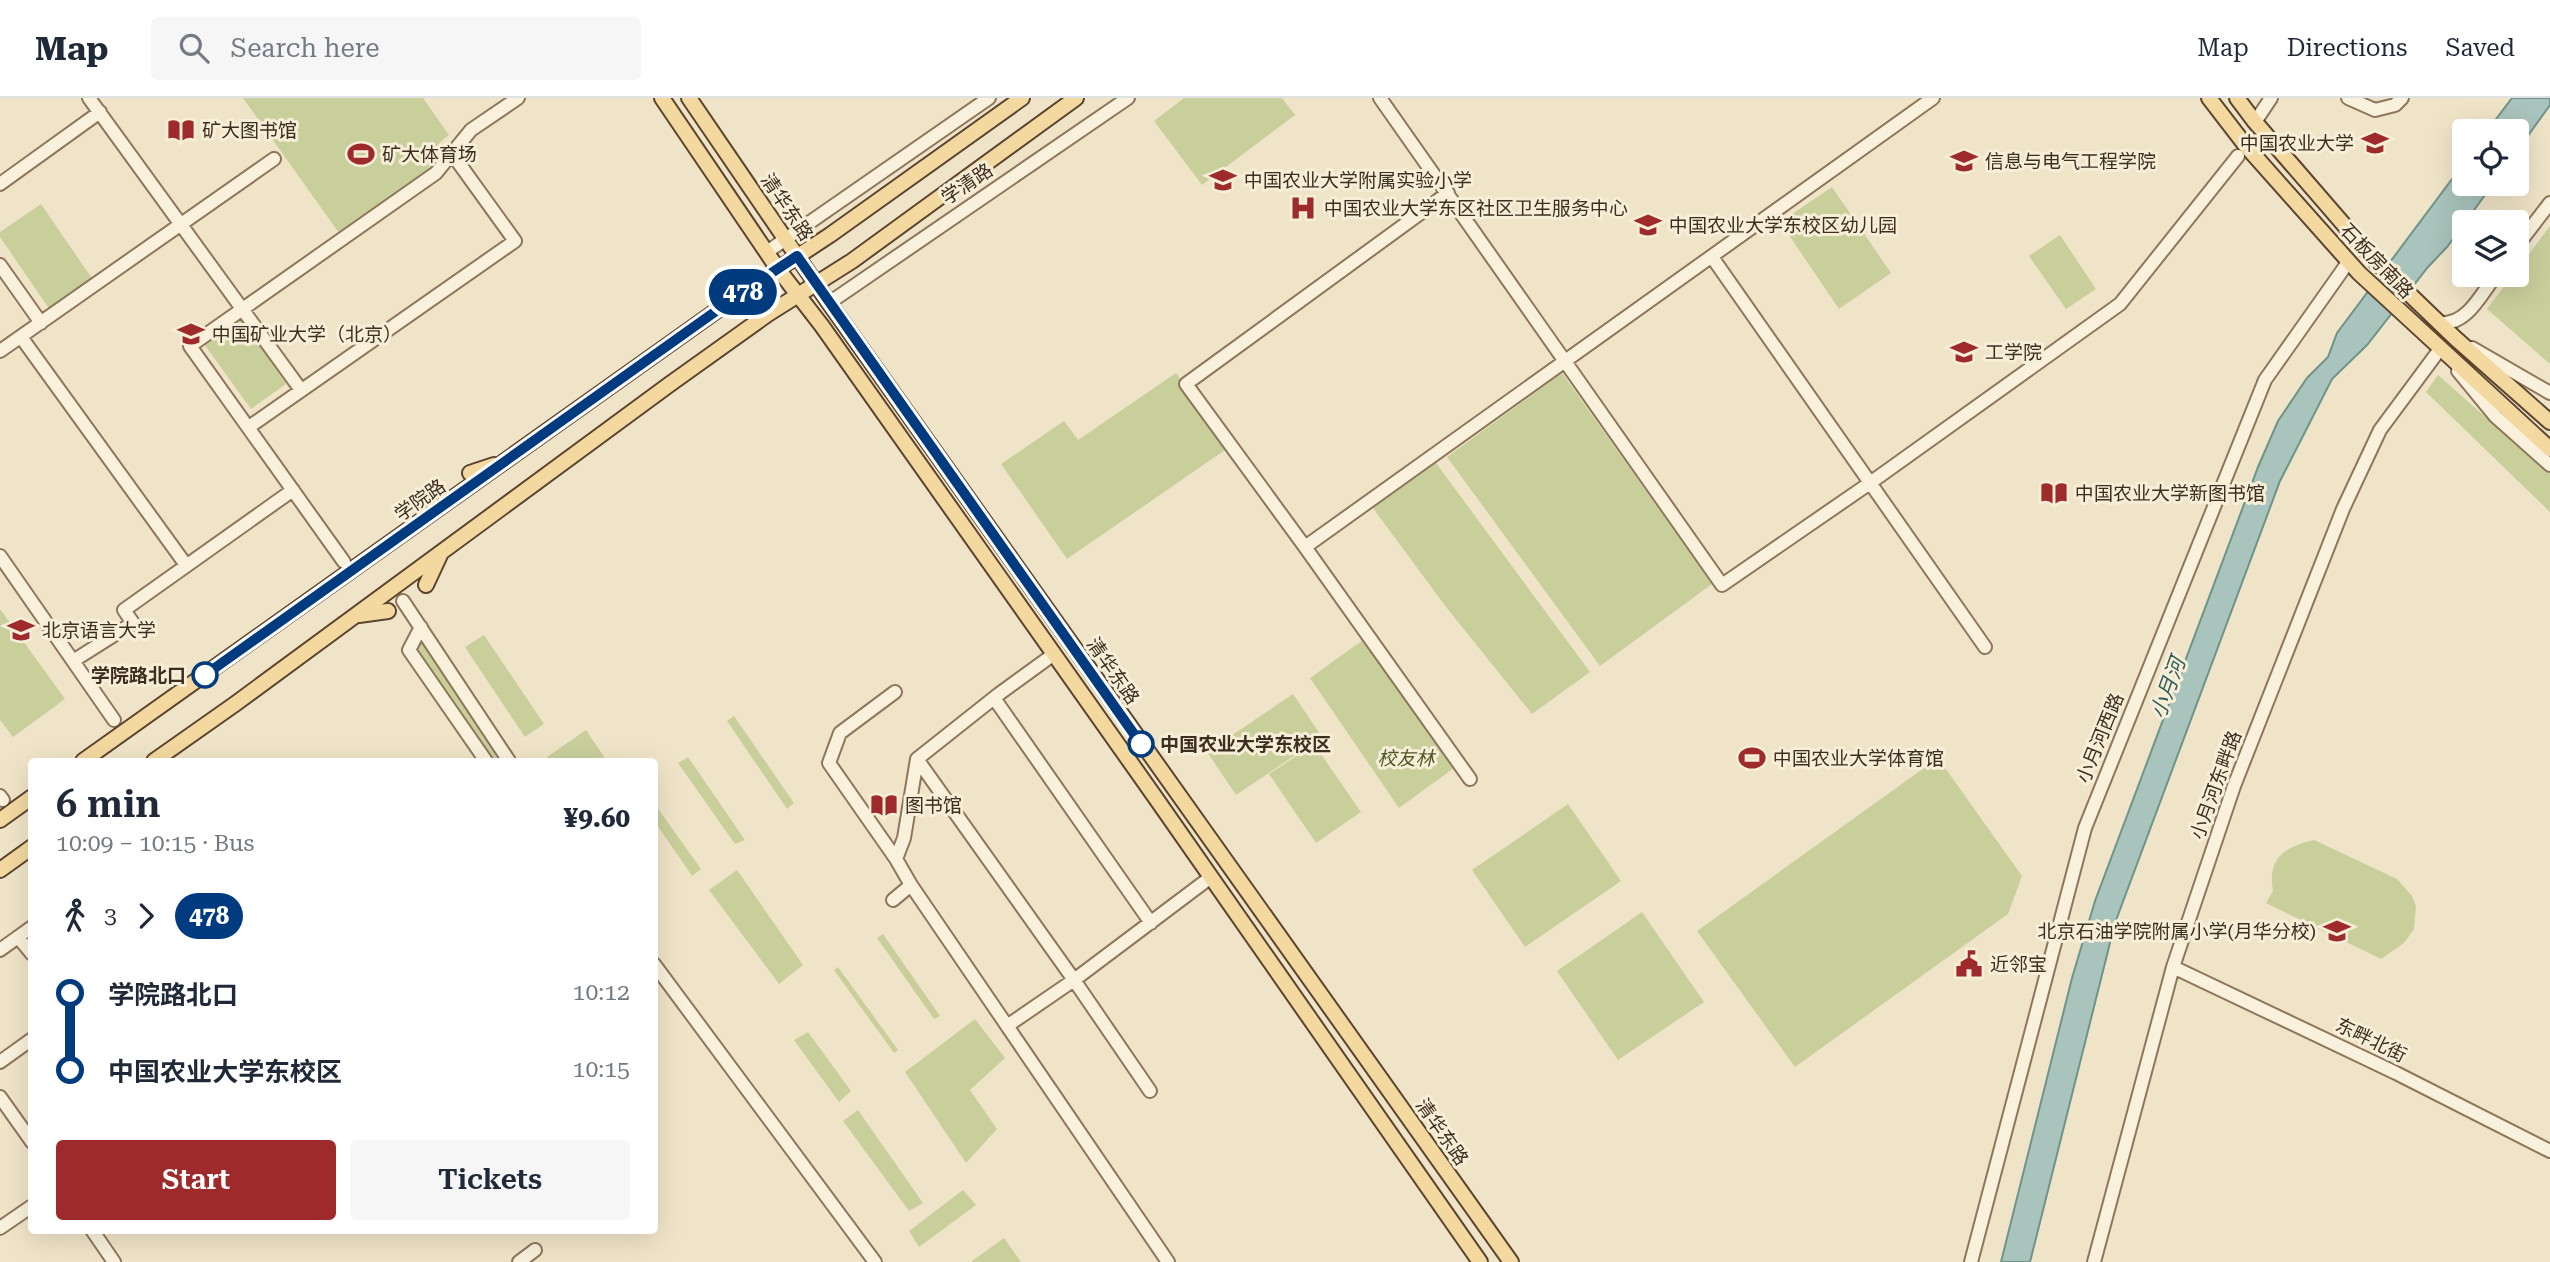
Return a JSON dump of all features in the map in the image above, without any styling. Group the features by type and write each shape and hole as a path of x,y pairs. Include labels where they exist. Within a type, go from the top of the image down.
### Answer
{"main road":[{"name":"清华东路","path":"662,98 778,269 799,294 1054,654 1480,1262"},
{"name":"清华东路","path":"690,98 829,303 1511,1262"},
{"path":"997,116 1007,98"},
{"name":"学清路","path":"778,269 1021,98"},
{"name":"学清路","path":"799,294 852,261 1076,98"},
{"name":"石板房南路","path":"2209,98 2246,146 2367,280 2550,449"},
{"name":"石板房南路","path":"2237,98 2377,262 2455,338 2548,420"},
{"name":"学院路","path":"87,758 778,269"},
{"path":"158,758 670,384 799,294"},
{"path":"470,473 505,461"},
{"path":"426,585 442,551"},
{"path":"354,616 388,611"},
{"path":"0,820 28,800"},
{"path":"0,870 28,850"}],"street":[{"path":"89,98 301,390"},
{"path":"344,562 190,346 436,173 471,130 518,98"},
{"path":"767,252 989,98"},
{"name":"学清路","path":"829,303 1128,98"},
{"path":"1380,98 1722,585 1870,483 2120,303 2238,156"},
{"path":"1306,547 1933,98"},
{"path":"2255,122 2271,98"},
{"path":"2348,98 2375,110 2395,105 2402,98"},
{"path":"0,184 100,112"},
{"path":"248,427 515,241 453,155"},
{"path":"0,351 274,159"},
{"path":"1448,193 1186,384 1306,547 1470,779"},
{"path":"2529,230 2550,203"},
{"path":"1712,257 1985,647"},
{"name":"小月河西路","path":"1971,1262 2085,828 2265,380 2349,261"},
{"path":"0,265 41,323"},
{"path":"2440,323 2460,320 2486,287"},
{"path":"21,337 186,565"},
{"path":"2455,338 2550,393"},
{"path":"2441,350 2495,416 2550,465"},
{"name":"小月河东畔路","path":"2094,1262 2173,967 2234,786 2343,509 2380,430 2441,350"},
{"path":"74,661 133,623 124,610 293,490"},
{"path":"0,556 114,720"},
{"path":"403,601 507,758"},
{"path":"421,627 409,650 484,758"},
{"path":"896,859 904,838 917,758 1054,654"},
{"path":"895,692 840,733 829,763 1168,1262"},
{"path":"993,698 1151,923"},
{"path":"917,758 1150,1091"},
{"path":"1007,1026 1074,980 1211,877"},
{"path":"893,900 911,885"},
{"path":"0,950 28,930"},
{"path":"18,937 28,949"},
{"name":"东畔北街","path":"2173,967 2396,1073 2550,1152"},
{"path":"658,969 875,1262"},
{"path":"0,1062 28,1042"},
{"path":"0,1097 28,1136"},
{"path":"0,1228 28,1209"},
{"path":"95,1234 114,1262"},
{"path":"519,1262 535,1250"}],"green space":[{"name":"矿大体育场","path":"243,98 423,98 449,135 439,143 438,166 339,233"},
{"path":"1184,98 1282,98 1295,115 1202,185 1154,121"},
{"path":"1832,187 1891,273 1839,309 1780,222"},
{"path":"41,204 93,280 50,310 0,237 0,232"},
{"path":"2550,226 2550,364 2487,309 2504,287 2529,287 2529,254"},
{"path":"2060,235 2096,289 2066,309 2029,256"},
{"path":"240,319 286,384 251,409 204,344"},
{"path":"1176,373 1228,448 1067,559 1001,464 1064,421 1078,440"},
{"path":"1562,373 1712,584 1600,666 1447,457"},
{"path":"2438,375 2550,474 2550,512 2426,392"},
{"path":"1436,463 1590,672 1532,714 1446,607 1373,508"},
{"path":"0,609 65,699 13,737 0,720"},
{"path":"484,635 544,724 525,737 465,647"},
{"path":"423,637 500,758 485,758 411,645"},
{"name":"校友林","path":"1363,640 1454,768 1399,808 1310,678"},
{"path":"1293,694 1322,737 1236,795 1207,752"},
{"path":"734,716 794,803 787,809 727,721"},
{"path":"586,730 605,758 548,758"},
{"path":"1314,744 1361,812 1316,843 1269,774"},
{"path":"688,757 745,840 735,844 678,763"},
{"path":"1938,758 2022,876 2008,914 1795,1067 1697,931"},
{"path":"1568,804 1621,881 1525,947 1472,870"},
{"path":"658,809 701,869 692,876 658,826"},
{"path":"2314,840 2397,879 2412,896 2416,906 2414,929 2404,943 2381,959 2266,903 2273,891 2275,862 2294,846"},
{"path":"737,870 803,965 779,984 709,890"},
{"path":"1642,912 1704,1002 1618,1060 1557,971"},
{"path":"883,934 940,1016 934,1019 877,938"},
{"path":"838,967 898,1050 894,1053 834,970"},
{"path":"975,1019 1005,1058 970,1090 997,1129 966,1163 905,1072"},
{"path":"808,1032 851,1091 839,1102 794,1040"},
{"path":"858,1110 923,1203 909,1211 843,1121"},
{"path":"963,1190 976,1205 919,1247 909,1231"},
{"path":"1004,1238 1021,1262 972,1262 972,1261"}],"water":[{"path":"2512,98 2550,98 2550,105 2529,134 2529,119 2496,119"},
{"path":"2452,179 2452,196 2484,196 2474,210 2452,210 2452,240 2367,345 2332,379 2280,481 2115,923 2030,1262 2001,1262 2072,978 2095,901 2258,467 2278,421 2307,378 2328,357 2337,333"}],"bus line":[{"name":"478","path":"205,675 797,256 1141,744"}],"place":[{"name":"矿大图书馆","path":"181,130"},
{"name":"中国农业大学","path":"2375,143"},
{"name":"矿大体育场","path":"361,154"},
{"name":"信息与电气工程学院","path":"1964,161"},
{"name":"中国农业大学附属实验小学","path":"1223,180"},
{"name":"中国农业大学东区社区卫生服务中心","path":"1303,208"},
{"name":"中国农业大学东校区幼儿园","path":"1648,225"},
{"name":"中国矿业大学（北京）","path":"191,334"},
{"name":"工学院","path":"1964,352"},
{"name":"中国农业大学新图书馆","path":"2054,493"},
{"name":"北京语言大学","path":"21,630"},
{"name":"学院路北口","path":"205,675"},
{"name":"中国农业大学东校区","path":"1141,744"},
{"name":"中国农业大学体育馆","path":"1752,758"},
{"name":"图书馆","path":"884,805"},
{"name":"北京石油学院附属小学(月华分校)","path":"2337,931"},
{"name":"近邻宝","path":"1969,964"}],"water label":[{"name":"小月河","path":"2168,688"}]}
